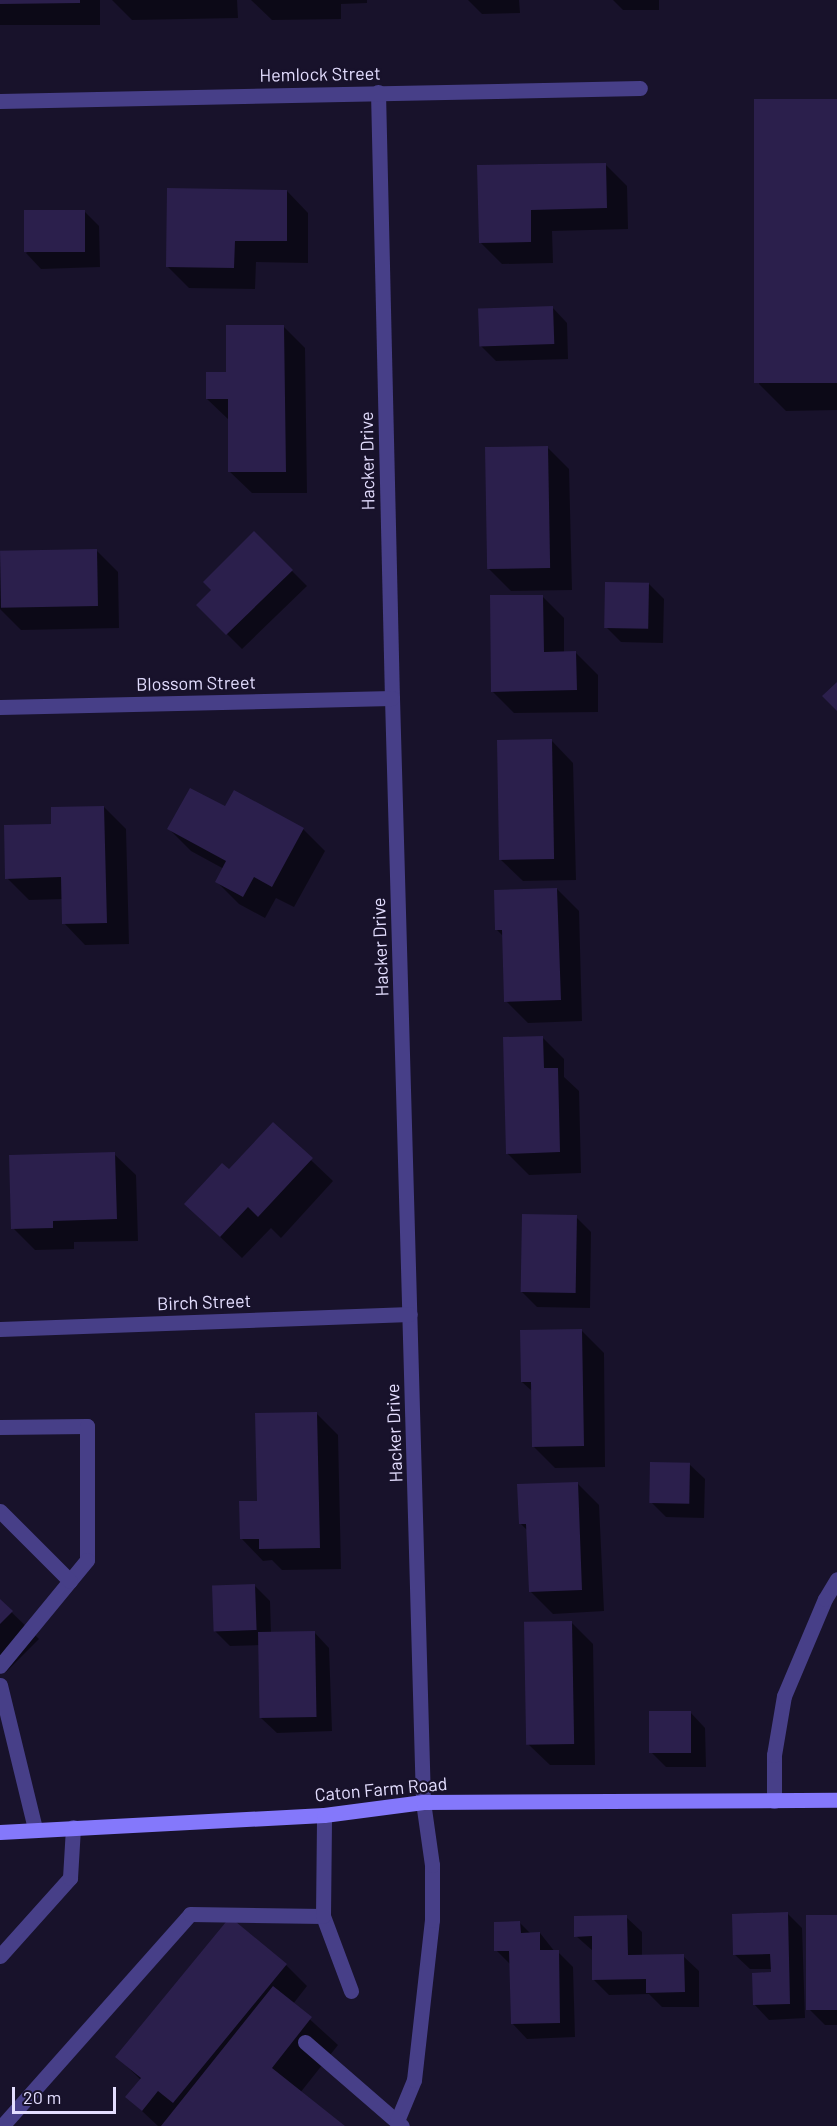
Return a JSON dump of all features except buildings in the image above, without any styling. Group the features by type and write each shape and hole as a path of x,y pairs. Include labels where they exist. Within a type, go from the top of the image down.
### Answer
{"street":[{"name":"Hemlock Street","path":"0,101 640,88"},
{"name":"Hacker Drive","path":"378,92 392,698 423,1802 432,1865 432,1920 414,2080 399,2124"},
{"name":"Blossom Street","path":"0,707 392,698"},
{"name":"Birch Street","path":"0,1329 410,1314"},
{"path":"0,1427 87,1426 87,1560 0,1666"},
{"path":"0,1511 70,1581"},
{"path":"774,1801 774,1755 784,1696 825,1599 837,1579"},
{"path":"0,1685 35,1830"},
{"name":"Caton Farm Road","path":"0,1832 324,1815 423,1802 837,1800"},
{"path":"324,1815 323,1916 351,1991"},
{"path":"0,1956 70,1878 73,1827"},
{"path":"2,2126 190,1914 323,1916"},
{"path":"305,2042 399,2124"}]}
